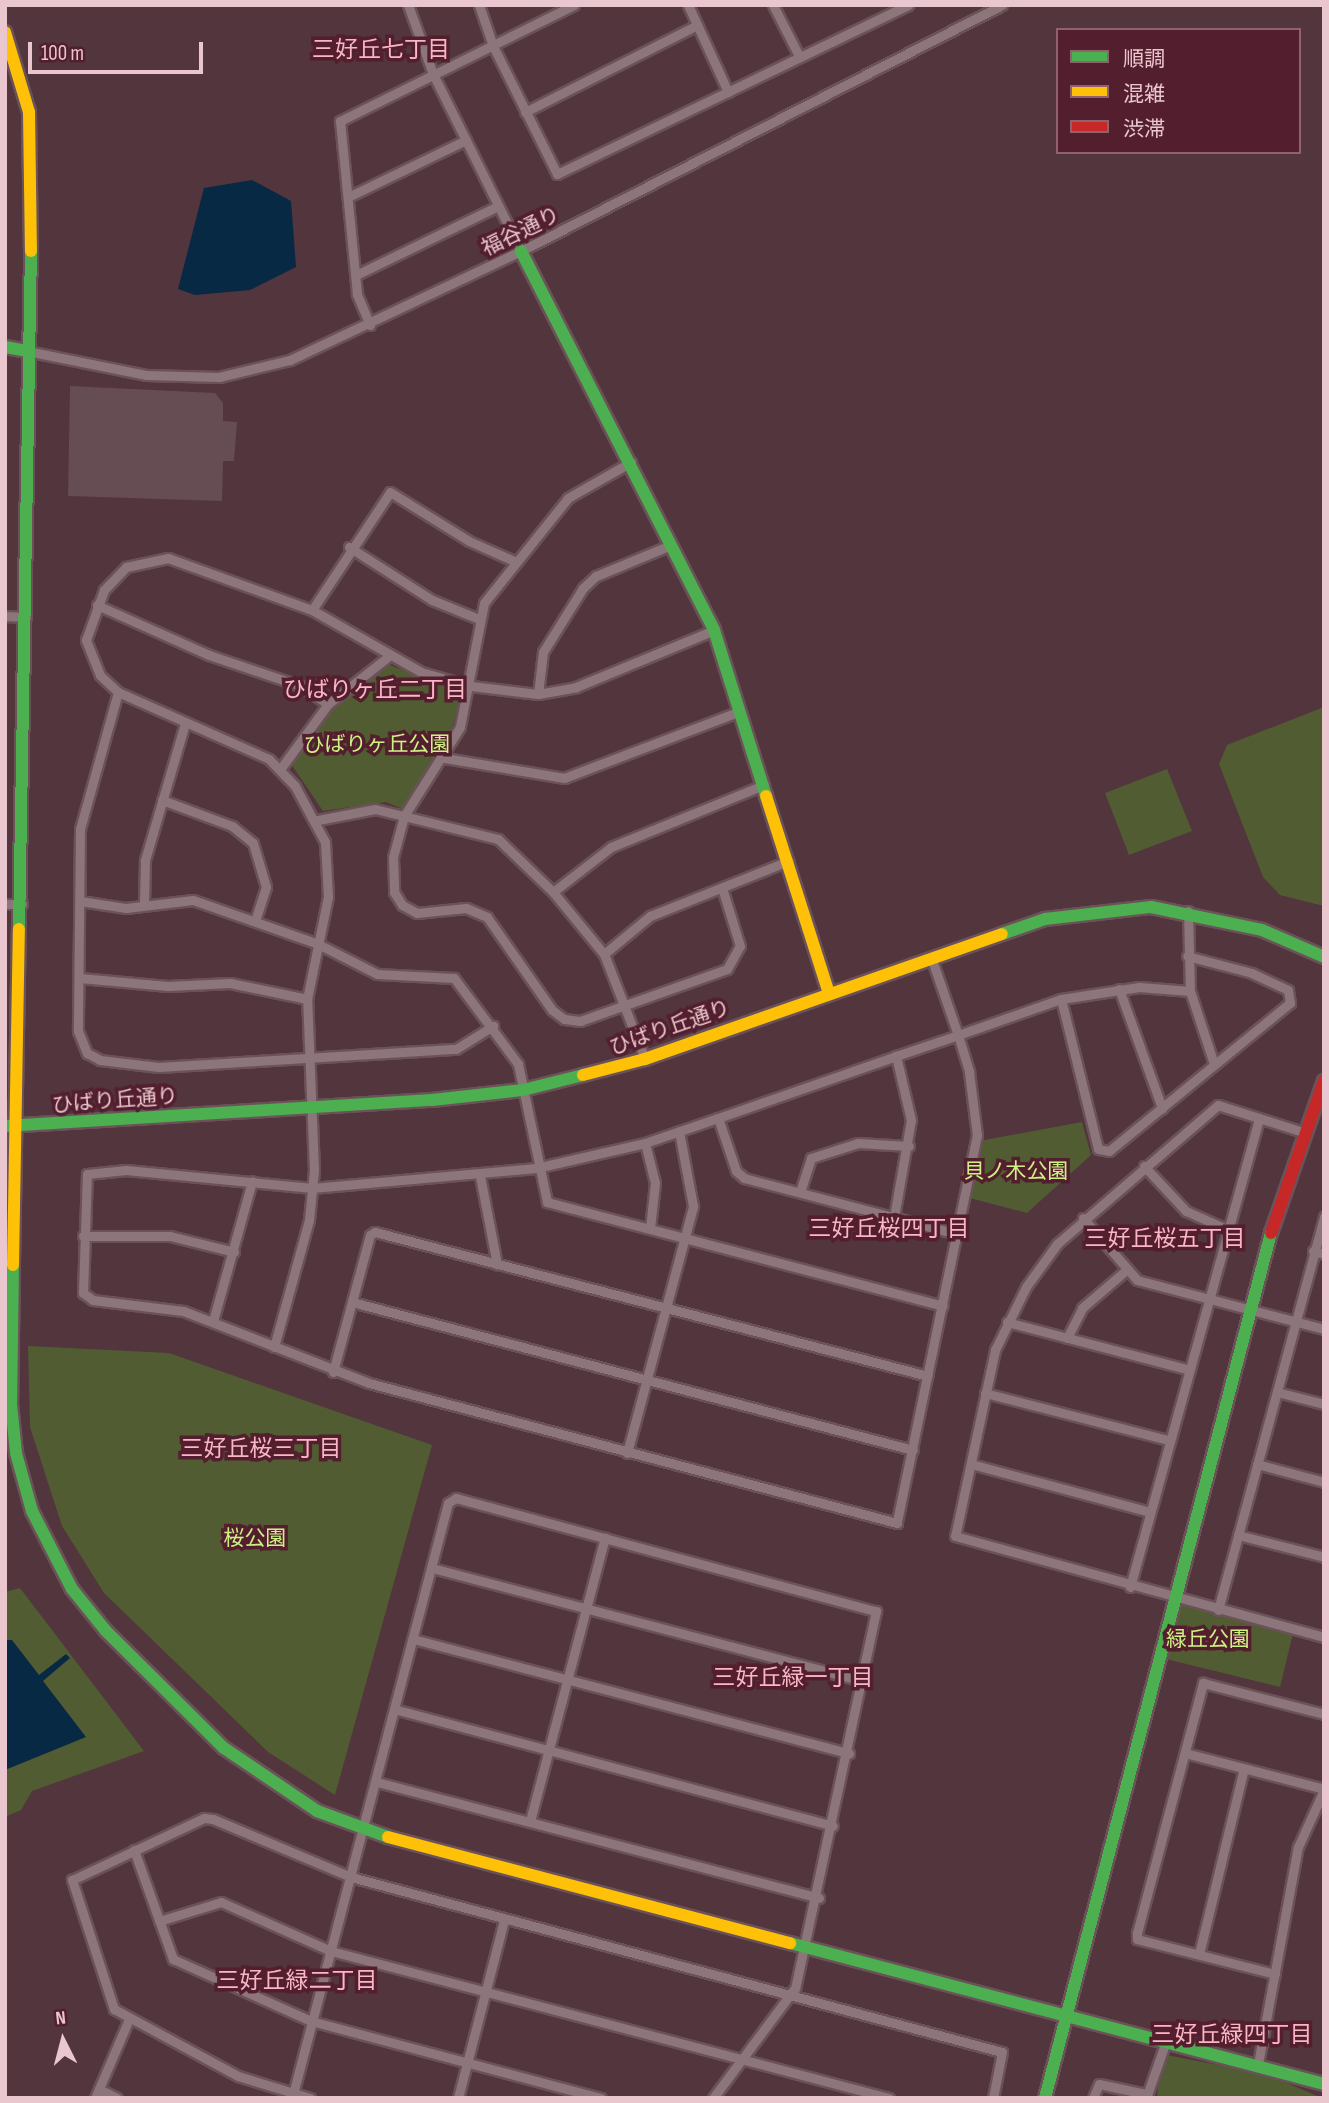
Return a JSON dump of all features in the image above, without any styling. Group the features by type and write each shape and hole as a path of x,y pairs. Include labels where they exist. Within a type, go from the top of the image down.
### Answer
{"street":[{"path":"408,5 433,75 521,251 632,462 715,630 829,993"},
{"path":"479,5 493,46 557,174 908,5"},
{"path":"370,324 357,294 358,274 348,197 343,117 574,5"},
{"path":"688,5 728,92"},
{"path":"773,5 799,56"},
{"name":"福谷通り","path":"27,351 146,375 219,377 290,360 521,251 1002,5"},
{"path":"525,111 697,25"},
{"path":"5,32 22,81 33,141 27,351 22,904 11,1126 9,1356 12,1419 22,1481 51,1553 83,1604 232,1756 317,1811 363,1830 1065,2018 1165,2044 1258,2064 1324,2084"},
{"path":"348,197 466,140"},
{"path":"358,274 498,206"},
{"path":"5,346 27,351"},
{"path":"632,462 568,498 514,561 479,619 471,686 444,758 404,816 393,857 394,892 402,905 417,913 466,908 487,917 548,1005 564,1019 580,1021 719,973 734,962 740,942 722,888"},
{"path":"312,610 349,547 390,492 469,541 514,561"},
{"path":"538,694 543,652 583,588 596,576 671,545"},
{"path":"349,547 432,600 479,619"},
{"path":"274,1347 309,1220 312,1188 313,1108 307,999 330,881 318,820 281,768 251,749 185,723 118,692 100,675 89,654 88,625 97,605 126,567 169,558 312,610 421,672 471,686 538,694 576,687 715,630"},
{"path":"97,605 209,655 300,686 328,704"},
{"path":"5,616 26,617"},
{"path":"281,768 328,704 389,656"},
{"path":"118,692 82,818 79,1039 100,1060 159,1067 461,1048 493,1026"},
{"path":"444,758 564,778 740,711"},
{"path":"144,904 143,871 185,723"},
{"path":"553,892 611,847 764,785"},
{"path":"162,800 232,826 253,843 266,887 255,921"},
{"path":"318,820 359,808 498,839 553,892 604,954 645,1059"},
{"path":"604,954 650,916 788,861"},
{"path":"80,901 126,908 144,904 193,901 316,943 377,974 454,978 493,1026 518,1064 536,1168 547,1202 943,1306"},
{"path":"5,904 22,904"},
{"name":"ひばり丘通り","path":"11,1126 313,1108 523,1090 645,1059 1045,919 1151,907 1188,911 1262,930 1324,957"},
{"path":"1188,911 1187,956 1190,990 1214,1064"},
{"path":"1061,999 1098,1149 1109,1151 1290,1003 1291,996 1246,970 1187,956"},
{"path":"932,960 958,1035 974,1093 977,1135 899,1519 890,1524 333,1372 213,1321 151,1304 89,1299 82,1291 87,1174 125,1170 312,1188 480,1176 536,1168 645,1143 679,1130 718,1118 958,1035 1061,999 1119,989 1190,990"},
{"path":"80,978 168,986 230,984 307,999"},
{"path":"1119,989 1162,1108"},
{"path":"894,1217 909,1146 910,1111 896,1056"},
{"path":"1045,2098 1250,1312 1303,1132 1324,1081"},
{"path":"1303,1132 1218,1105 1083,1218 1041,1264 1007,1322 985,1392 958,1540 1324,1637"},
{"path":"718,1118 739,1175 957,1234"},
{"path":"1130,1587 1224,1228 1259,1118"},
{"path":"626,1453 687,1238 692,1193 679,1130"},
{"path":"645,1143 655,1183 650,1228"},
{"path":"800,1192 811,1158 858,1143 909,1146"},
{"path":"1144,1166 1186,1211 1224,1228"},
{"path":"480,1176 497,1264"},
{"path":"213,1321 252,1181"},
{"path":"1218,1610 1324,1216"},
{"path":"1083,1218 1124,1272 1206,1300 1324,1329"},
{"path":"333,1372 371,1233 928,1376"},
{"path":"83,1237 170,1236 234,1252"},
{"path":"1313,1251 1324,1254"},
{"path":"1067,1338 1082,1308 1124,1272"},
{"path":"352,1302 912,1450"},
{"path":"1007,1322 1186,1369"},
{"path":"985,1392 1168,1440"},
{"path":"1277,1392 1324,1405"},
{"path":"971,1464 1150,1512"},
{"path":"1257,1464 1324,1482"},
{"path":"292,2096 377,1782 448,1503 456,1498 872,1608 877,1616 819,1898 790,1996 713,2098"},
{"path":"1238,1535 1324,1557"},
{"path":"530,1821 605,1538"},
{"path":"432,1568 864,1681"},
{"path":"413,1639 849,1753"},
{"path":"1275,1974 1137,1939 1206,1682 1324,1714"},
{"path":"394,1709 833,1826"},
{"path":"1185,1753 1324,1790 1298,1846 1258,2064"},
{"path":"1199,1954 1244,1768"},
{"path":"377,1782 819,1898"},
{"path":"310,2098 292,2096 238,2076 130,2019 110,2005 70,1883 204,1818 351,1877 1002,2052 993,2098"},
{"path":"134,1850 173,1959 312,2021 601,2098"},
{"path":"159,1921 221,1902 331,1951 889,2098"},
{"path":"458,2098 504,1920"},
{"path":"117,2098 97,2093 130,2019"},
{"path":"1093,2098 1099,2084 1146,2096 1165,2044"}],"green space":[{"name":"ひばりヶ丘公園","path":"387,664 464,694 453,725 405,810 386,802 323,811 289,761 336,705"},
{"path":"1324,707 1324,906 1280,895 1263,877 1219,764 1227,745"},
{"path":"1167,769 1192,831 1129,855 1105,793"},
{"name":"貝ノ木公園","path":"1082,1122 1091,1155 1027,1213 966,1197 979,1141"},
{"name":"桜公園","path":"28,1346 169,1353 432,1445 335,1795 268,1752 104,1593 62,1526 30,1427"},
{"path":"20,1588 144,1751 32,1791 21,1810 5,1817 5,1592"},
{"name":"緑丘公園","path":"1180,1602 1293,1633 1280,1687 1166,1659"},
{"path":"1161,2054 1266,2074 1322,2098 1157,2098"}],"water":[{"path":"252,180 291,201 296,267 250,290 195,295 178,289 204,188"},
{"path":"5,1640 12,1640 39,1675 66,1654 70,1658 43,1681 86,1737 5,1770"}],"building":[{"path":"70,386 215,393 223,403 223,421 237,422 234,461 223,461 222,501 68,496"}],"traffic: fast":[{"path":"19,929 31,251"},
{"path":"521,251 714,630 766,796"},
{"path":"5,347 27,351"},
{"path":"1002,934 1045,919 1151,907 1262,930 1324,957"},
{"path":"5,1126 432,1100 523,1090 583,1075"},
{"path":"1045,2098 1271,1233"},
{"path":"13,1265 11,1404 16,1453 32,1511 72,1589 106,1631 224,1748 317,1811 388,1837"},
{"path":"790,1943 1324,2084"}],"traffic: slow":[{"path":"5,32 29,112 31,251"},
{"path":"766,796 829,994"},
{"path":"13,1265 19,929"},
{"path":"583,1075 645,1059 1002,934"},
{"path":"388,1837 790,1943"}],"traffic: jam":[{"path":"1271,1233 1324,1081"}],"district":[{"name":"三好丘七丁目","path":"381,50"},
{"name":"ひばりヶ丘二丁目","path":"375,690"},
{"name":"三好丘桜四丁目","path":"889,1229"},
{"name":"三好丘桜五丁目","path":"1165,1239"},
{"name":"三好丘桜三丁目","path":"261,1449"},
{"name":"三好丘緑一丁目","path":"793,1678"},
{"name":"三好丘緑二丁目","path":"297,1981"},
{"name":"三好丘緑四丁目","path":"1232,2035"}]}
